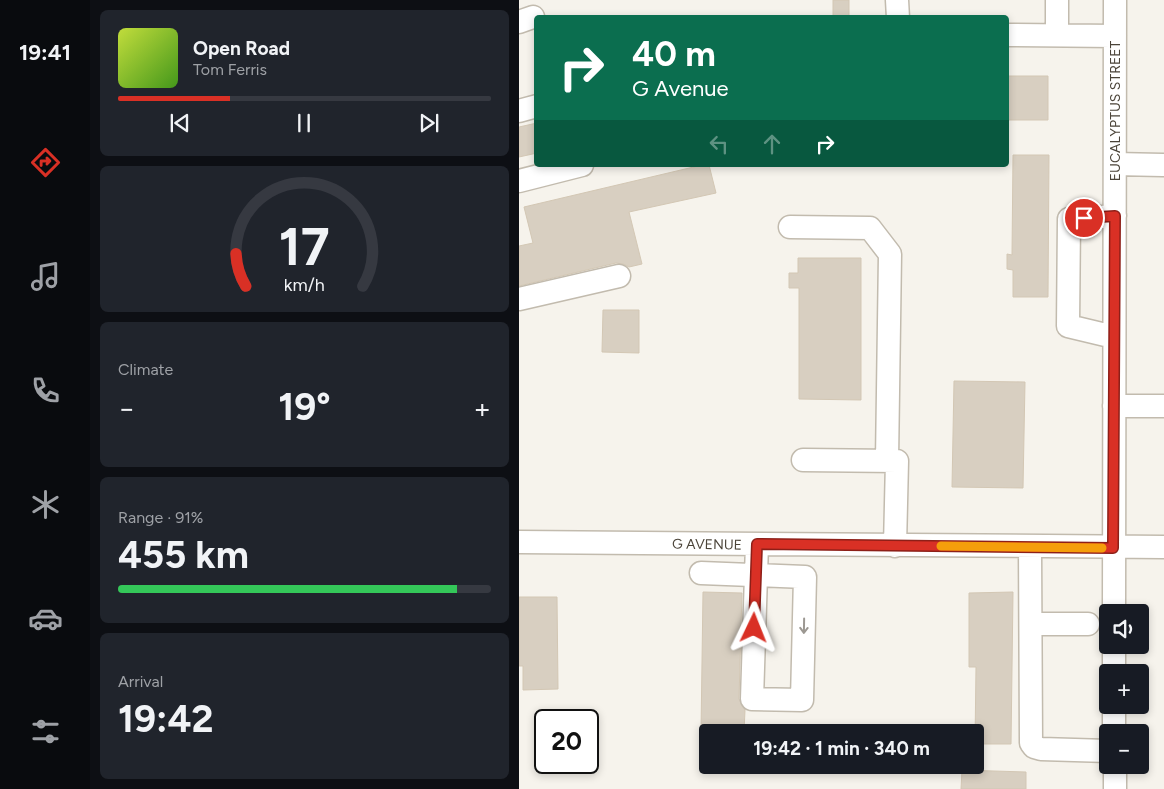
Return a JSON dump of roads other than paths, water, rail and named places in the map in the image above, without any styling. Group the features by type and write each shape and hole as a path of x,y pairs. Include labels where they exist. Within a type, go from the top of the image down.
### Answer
{"street":[{"path":"897,0 898,15"},
{"path":"1057,0 1057,35"},
{"name":"EUCALYPTUS STREET","path":"1113,604 1115,0"},
{"path":"1009,35 1115,36"},
{"path":"519,110 534,107"},
{"path":"1115,164 1163,165"},
{"path":"519,181 574,167"},
{"path":"1114,337 1068,326 1069,219 1115,216"},
{"path":"790,227 870,228 891,254 887,460"},
{"path":"519,299 619,276"},
{"path":"1114,406 1164,406"},
{"path":"803,460 897,461 895,546"},
{"name":"G AVENUE","path":"519,542 1164,547"},
{"path":"701,573 756,575 805,578 802,700 753,699 756,575 757,544"},
{"path":"1030,547 1031,743 1034,748 1041,749 1099,751"},
{"path":"1031,624 1088,624"},
{"path":"1115,774 1115,789"}]}
